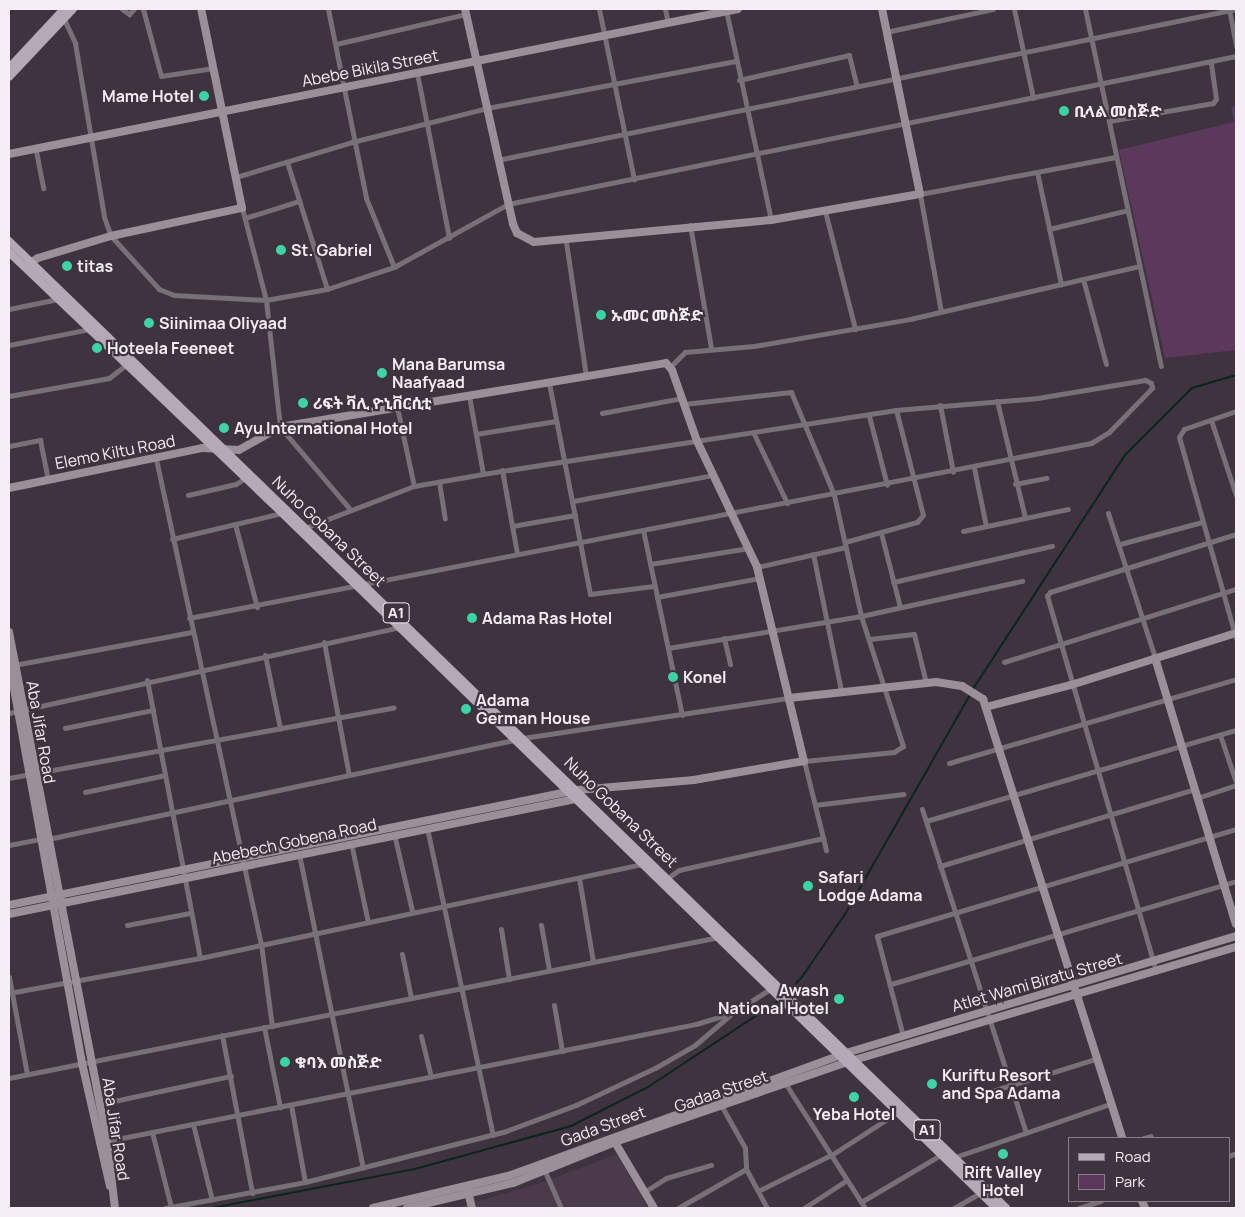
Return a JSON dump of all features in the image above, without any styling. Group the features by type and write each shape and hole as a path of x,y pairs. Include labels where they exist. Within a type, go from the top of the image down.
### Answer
{"main road":[{"path":"9,68 63,13 73,9"},
{"path":"9,77 63,13"},
{"name":"Nuho Gobana Street","path":"9,241 27,265 58,299 129,362"},
{"name":"Nuho Gobana Street","path":"9,252 27,265 286,512 520,738 576,799 643,864 665,879"},
{"name":"Nuho Gobana Street","path":"223,452 245,478 307,527 399,627 577,790 588,794 652,862 665,879 776,990"},
{"name":"A1","path":"776,990 842,1055 853,1060 984,1191 1006,1208"},
{"name":"A1","path":"842,1055 844,1062 898,1112 945,1152 956,1157 996,1208"}],"street":[{"path":"122,9 129,14 134,9"},
{"path":"143,9 161,76 213,68"},
{"path":"200,9 242,208 266,300 280,427 349,508"},
{"path":"328,9 344,87 352,142 366,198 394,267"},
{"path":"599,9 634,178"},
{"path":"665,9 668,23"},
{"name":"Abebe Bikila Street","path":"9,154 36,151 222,111 738,9"},
{"path":"882,9 942,312"},
{"path":"886,32 993,9"},
{"path":"1014,9 1033,98"},
{"path":"1085,9 1161,366"},
{"path":"498,160 624,132 1236,9"},
{"path":"726,10 754,153 771,220"},
{"path":"1229,10 1236,46"},
{"path":"336,44 465,11 508,204 517,233 524,239 566,242 690,226 771,220 1116,157"},
{"path":"63,13 75,44 104,217 111,236 160,289 174,295 266,300 327,289 394,267 508,204 1236,56"},
{"path":"739,80 849,55 857,86"},
{"path":"236,177 352,142 487,108 614,86 736,61"},
{"path":"1109,121 1213,103 1216,99 1211,62"},
{"path":"418,73 449,238"},
{"path":"36,151 43,188"},
{"path":"287,162 327,289"},
{"path":"1037,172 1061,284"},
{"path":"245,218 299,201"},
{"path":"27,265 111,236 242,208"},
{"path":"825,210 855,329"},
{"path":"1049,229 1128,210"},
{"path":"690,226 711,348"},
{"path":"566,242 586,376"},
{"path":"672,364 685,352 711,348 754,346 855,329 942,312 1140,266"},
{"path":"1083,279 1106,364"},
{"path":"9,309 58,299"},
{"path":"9,345 90,329"},
{"path":"9,396 109,378 129,362"},
{"path":"223,452 244,448 280,427 549,383 657,362 672,364"},
{"path":"672,364 697,441 757,568 775,630 789,698 826,850"},
{"path":"189,618 257,607 359,583 974,468 1101,439 1152,388 1151,383 1145,380 998,402 940,404 502,470 414,486 349,508 307,527"},
{"path":"549,383 590,594 654,586"},
{"path":"602,413 683,401 786,391 794,394 834,495 861,616 886,685 902,738 899,750 804,761"},
{"path":"469,396 483,474"},
{"path":"998,402 1009,460 1025,518"},
{"path":"940,404 953,472"},
{"path":"397,407 414,486"},
{"path":"757,568 814,554 921,519 923,515 912,480 896,410"},
{"path":"985,703 1071,685 1154,658 1236,635 1208,544 1179,437 1184,429 1236,411"},
{"path":"869,416 887,485"},
{"path":"1211,420 1236,495"},
{"path":"476,434 556,421"},
{"path":"752,432 787,503"},
{"path":"9,446 40,440 48,480"},
{"name":"Elemo Kiltu Road","path":"9,488 204,448 223,452"},
{"path":"156,459 261,944 272,1026"},
{"path":"974,468 986,526"},
{"path":"502,470 517,553"},
{"path":"573,501 713,474"},
{"path":"188,495 236,484 245,478"},
{"path":"1016,484 1046,478"},
{"path":"439,482 445,519"},
{"path":"963,531 1068,509"},
{"path":"172,539 286,512"},
{"path":"1108,513 1120,544 1236,924"},
{"path":"512,526 575,515"},
{"path":"1120,544 1202,522"},
{"path":"235,524 257,607"},
{"path":"642,530 682,716"},
{"path":"881,532 900,607"},
{"path":"1156,971 1047,602 1050,592 1128,570 1236,534"},
{"path":"893,582 1052,546"},
{"path":"650,564 749,548"},
{"path":"814,554 841,691"},
{"path":"657,597 760,578"},
{"path":"668,648 861,616 1022,581"},
{"path":"1004,662 1236,589"},
{"path":"9,713 200,668 399,627"},
{"name":"Aba Jifar Road","path":"9,632 11,664 21,711 39,839 82,1063 112,1190"},
{"path":"11,664 192,632"},
{"path":"869,638 914,634 926,682"},
{"path":"724,638 730,664"},
{"path":"324,642 349,775"},
{"path":"265,655 280,728"},
{"path":"949,763 1083,726 1236,679"},
{"path":"147,680 200,958"},
{"path":"48,839 520,738 886,685 926,682 962,686 985,703 1045,886 1095,1059 1122,1137"},
{"path":"9,778 394,707"},
{"path":"65,728 153,710"},
{"path":"926,820 1015,792 1236,730"},
{"path":"1198,798 1236,784 1220,735"},
{"name":"Abebech Gobena Road","path":"9,914 59,899 183,874 244,866 394,834 576,799 588,794 694,780 804,761"},
{"name":"Aba Jifar Road","path":"30,773 48,839 107,1141 112,1190"},
{"path":"85,792 165,775"},
{"path":"940,866 1195,789"},
{"name":"Abebech Gobena Road","path":"183,874 242,857 577,790"},
{"path":"815,805 903,794"},
{"path":"922,809 1026,1132"},
{"path":"427,828 493,1135"},
{"path":"903,1036 877,936 955,911 1236,829"},
{"path":"394,834 412,911"},
{"path":"665,879 679,870 823,838"},
{"path":"9,845 39,839"},
{"path":"350,843 368,922"},
{"path":"299,854 363,1168"},
{"path":"10,993 75,979 200,958 412,911 652,862"},
{"path":"579,878 593,962"},
{"path":"891,984 970,958 1060,934 1236,881"},
{"name":"Abebech Gobena Road","path":"9,905 51,901"},
{"path":"127,925 190,912"},
{"path":"541,925 549,970"},
{"path":"500,929 509,978"},
{"path":"9,1078 722,935"},
{"name":"Atlet Wami Biratu Street","path":"844,1062 990,1020 1153,962 1236,936"},
{"name":"Atlet Wami Biratu Street","path":"842,1055 987,1011 1156,971 1236,947"},
{"path":"402,954 411,998"},
{"path":"9,978 10,993 27,1074"},
{"path":"152,1132 168,1208 306,1182 493,1135 576,1105 654,1068 695,1045 732,1013 776,990"},
{"path":"554,1005 562,1051"},
{"path":"107,1141 562,1051 732,1013"},
{"path":"264,1027 280,1107"},
{"path":"222,1035 239,1115 252,1193"},
{"path":"421,1036 431,1077"},
{"name":"Gada Street","path":"614,1139 842,1055"},
{"path":"986,1093 1095,1059"},
{"name":"Gadaa Street","path":"408,1208 543,1168 614,1139 721,1105 844,1062"},
{"path":"100,1104 231,1076"},
{"path":"786,1083 866,1208"},
{"path":"956,1157 1110,1104"},
{"path":"291,1105 306,1182"},
{"path":"721,1105 745,1148 746,1169 765,1207"},
{"path":"758,1191 833,1154 898,1112"},
{"path":"193,1124 212,1200"},
{"path":"614,1139 654,1208"},
{"path":"861,1202 945,1152"},
{"path":"644,1192 666,1178 711,1165"},
{"path":"543,1168 561,1208"},
{"path":"678,1208 746,1169"},
{"path":"804,1208 847,1180"},
{"path":"112,1190 115,1208"},
{"path":"372,1208 468,1191 472,1208"},
{"path":"954,1208 984,1191"},
{"path":"1079,1208 1098,1202"}],"shaded area":[{"path":"617,1154 648,1208 455,1208 541,1183"}],"green space":[{"path":"1236,105 1236,350 1165,358 1119,150 1234,122 1231,107"}],"waterway":[{"path":"973,689 1125,455 1192,388 1236,375"},
{"path":"787,993 802,977 845,914 971,693"},
{"path":"212,1208 415,1169 571,1126 648,1087 780,1000"}],"place":[{"name":"Mame Hotel","path":"204,96"},
{"name":"ቢላል መስጅድ","path":"1064,111"},
{"name":"St. Gabriel","path":"281,250"},
{"name":"titas","path":"67,266"},
{"name":"ኡመር መስጅድ","path":"601,315"},
{"name":"Siinimaa Oliyaad","path":"149,323"},
{"name":"Hoteela Feeneet","path":"97,348"},
{"name":"Mana Barumsa Naafyaad","path":"382,373"},
{"name":"ሪፍት ቫሊ ዮኒቨርሲቲ","path":"303,403"},
{"name":"Ayu International Hotel","path":"224,428"},
{"name":"Adama Ras Hotel","path":"472,618"},
{"name":"Konel","path":"673,677"},
{"name":"Adama German House","path":"466,709"},
{"name":"Safari Lodge Adama","path":"808,886"},
{"name":"Awash National Hotel","path":"839,999"},
{"name":"ቁባእ መስጅድ","path":"285,1062"},
{"name":"Kuriftu Resort and Spa Adama","path":"932,1084"},
{"name":"Yeba Hotel","path":"854,1097"},
{"name":"Rift Valley Hotel","path":"1003,1154"}]}
